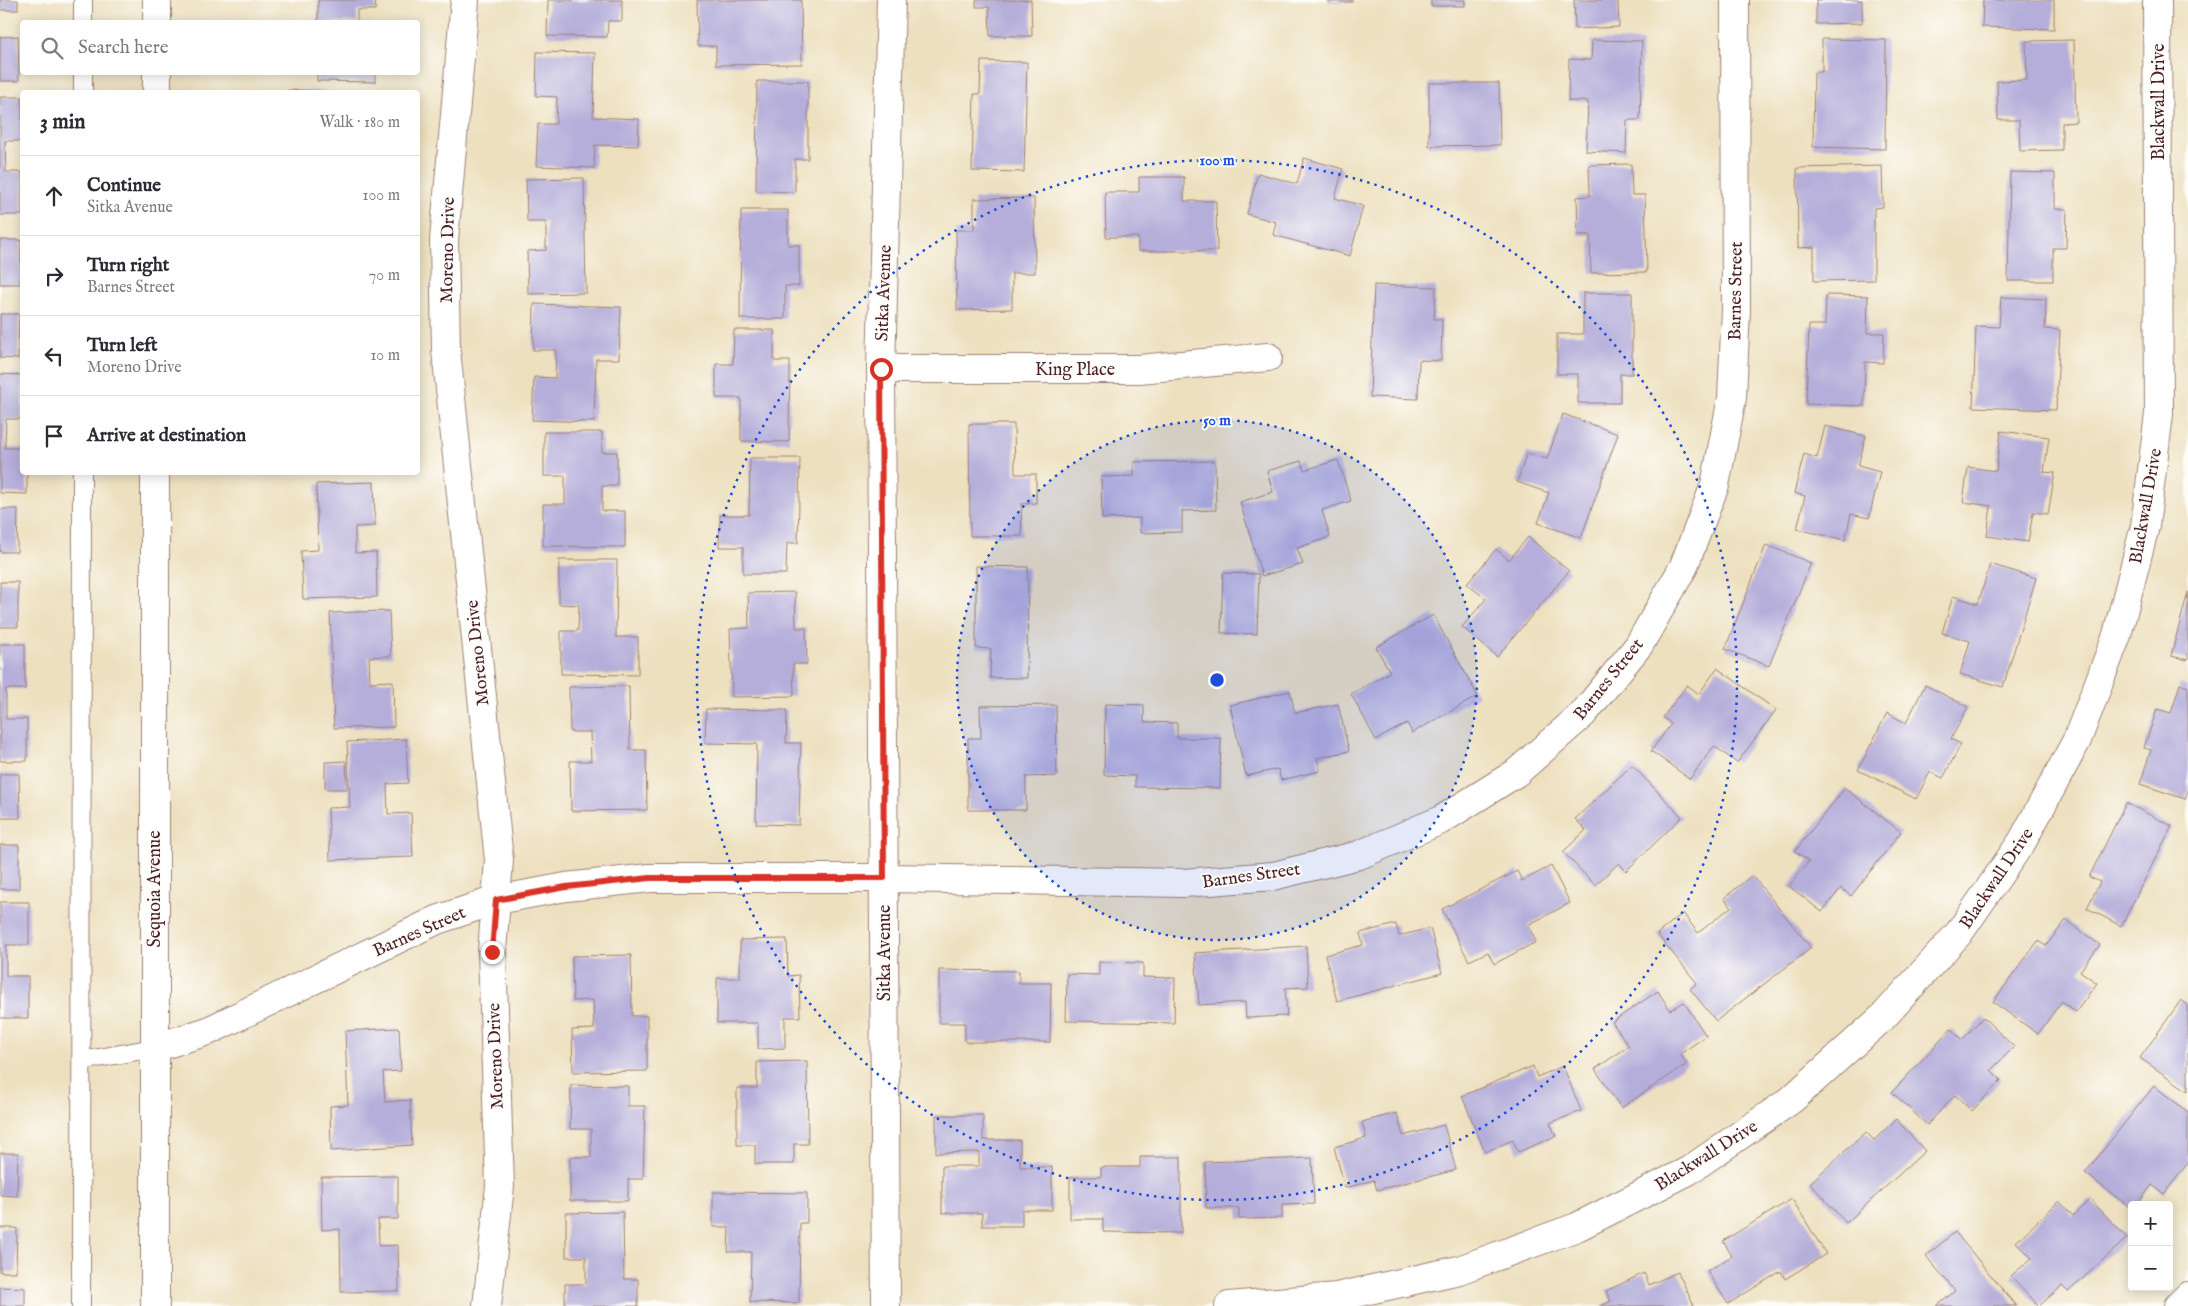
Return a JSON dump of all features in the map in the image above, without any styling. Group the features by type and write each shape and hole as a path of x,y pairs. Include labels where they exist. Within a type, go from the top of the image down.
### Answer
{"street":[{"path":"157,0 157,20"},
{"name":"Moreno Drive","path":"465,0 444,240 446,350 498,860 492,952 500,1186 487,1306"},
{"name":"Sitka Avenue","path":"886,1306 881,369 891,0"},
{"name":"Barnes Street","path":"154,1048 208,1031 437,920 496,900 566,887 650,878 884,878 1184,884 1273,876 1359,855 1441,820 1516,773 1583,714 1639,645 1683,568 1714,485 1732,398 1736,309 1735,0"},
{"name":"Blackwall Drive","path":"1229,1306 1337,1296 1459,1270 1577,1227 1688,1171 1791,1100 1884,1016 1959,932 2023,840 2077,740 2117,635 2145,526 2159,414 2157,0"},
{"path":"157,75 157,90"},
{"name":"King Place","path":"881,369 1139,369 1268,357"},
{"name":"Sequoia Avenue","path":"155,1306 156,475"},
{"path":"2178,1306 2188,1296"}],"lane":[{"path":"83,0 83,20"},
{"path":"83,75 83,90"},
{"path":"81,1306 82,475"},
{"path":"82,1061 154,1048"}],"building":[{"path":"0,0 18,0 18,10 0,10"},
{"path":"318,0 376,0 375,10 357,10 357,20 318,20"},
{"path":"548,0 622,0 622,21 608,21 607,37 547,36"},
{"path":"697,0 801,0 802,64 716,65 716,46 698,46"},
{"path":"976,0 1031,0 1032,36 990,36 989,7 976,7"},
{"path":"1328,0 1352,0 1352,2 1328,2"},
{"path":"1431,0 1465,0 1465,6 1431,6"},
{"path":"1574,0 1618,0 1619,27 1575,29"},
{"path":"1816,0 1862,0 1862,23 1816,24"},
{"path":"1983,0 2054,0 2054,29 1982,27"},
{"path":"18,36 19,81 0,81 0,37"},
{"path":"1822,39 1886,40 1885,149 1813,147 1814,72 1822,72"},
{"path":"1592,40 1642,41 1640,120 1627,120 1626,153 1586,151 1588,101 1568,101 1569,59 1591,60"},
{"path":"2074,40 2076,122 2062,123 2062,150 2020,151 2019,120 1998,120 1997,81 2027,80 2026,41"},
{"path":"537,52 595,53 593,117 639,119 638,146 595,145 594,168 536,166 538,124 556,124 557,97 536,96"},
{"path":"981,61 1027,62 1024,172 972,171 974,94 980,94"},
{"path":"317,75 375,75 375,82 317,81"},
{"path":"757,81 808,81 808,159 795,159 795,192 756,191"},
{"path":"1429,83 1499,83 1500,145 1429,146"},
{"path":"0,97 20,97 20,141 5,141 6,172 20,172 20,215 0,215"},
{"path":"1304,158 1343,169 1335,198 1363,206 1350,256 1273,235 1276,222 1247,214 1258,173 1297,184"},
{"path":"1631,164 1632,195 1645,195 1647,272 1591,273 1590,235 1578,235 1577,197 1590,196 1589,165"},
{"path":"1882,166 1883,207 1874,208 1874,280 1814,281 1814,247 1798,248 1797,168"},
{"path":"2010,172 2055,173 2055,209 2067,209 2066,248 2053,248 2053,281 2008,281"},
{"path":"1139,177 1184,177 1184,201 1216,201 1217,251 1138,251 1138,237 1106,237 1105,192 1139,192"},
{"path":"584,178 586,293 528,294 527,251 546,250 546,222 527,222 526,179"},
{"path":"1034,198 1035,273 1012,273 1012,309 957,310 956,230 974,230 974,199"},
{"path":"741,210 788,210 788,245 799,245 799,286 785,286 785,319 740,319"},
{"path":"0,240 20,240 20,284 0,284"},
{"path":"1374,285 1436,287 1434,319 1442,319 1441,361 1419,360 1418,399 1370,397"},
{"path":"1583,293 1632,293 1632,374 1620,374 1620,403 1578,403 1578,374 1557,374 1557,334 1583,334"},
{"path":"1826,295 1868,296 1867,333 1884,333 1883,363 1865,362 1864,406 1806,404 1809,325 1825,325"},
{"path":"2001,297 2046,299 2045,329 2060,330 2056,410 1973,407 1976,326 1999,327"},
{"path":"534,304 621,307 619,359 596,359 594,422 532,420 534,377 555,378 556,350 533,350"},
{"path":"0,314 19,314 18,359 0,358"},
{"path":"734,330 774,330 774,361 790,361 789,442 741,441 741,398 716,398 716,364 733,364"},
{"path":"0,374 20,375 20,419 6,419 5,448 20,448 20,475 27,475 27,494 0,493"},
{"path":"1563,414 1618,434 1581,538 1538,523 1549,493 1517,482 1527,453 1547,459"},
{"path":"969,424 1014,424 1015,474 1036,474 1036,503 1021,504 1022,536 970,536"},
{"path":"1825,426 1866,436 1858,466 1880,472 1869,518 1851,514 1845,540 1797,529 1805,496 1794,493 1804,454 1817,458"},
{"path":"2001,431 2049,437 2044,472 2055,473 2048,514 2033,512 2028,542 1987,536 1991,506 1963,502 1968,467 1996,471"},
{"path":"544,432 602,432 602,452 617,452 617,486 602,486 602,511 625,511 625,547 543,546 543,504 565,504 565,476 544,476"},
{"path":"750,458 800,458 798,543 787,543 786,574 743,574 743,547 719,547 720,515 749,515"},
{"path":"1338,460 1351,501 1322,510 1330,537 1297,548 1303,564 1262,576 1240,502 1273,492 1267,471 1301,461 1304,470"},
{"path":"1215,461 1216,510 1182,511 1182,532 1140,533 1140,518 1102,519 1101,477 1134,476 1134,462"},
{"path":"374,482 375,526 355,527 355,553 376,552 377,597 303,599 301,551 318,550 316,484"},
{"path":"0,509 18,509 17,552 0,552"},
{"path":"1528,537 1569,571 1497,657 1462,627 1486,599 1467,584 1496,549 1509,560"},
{"path":"1766,545 1811,563 1769,666 1725,649"},
{"path":"559,560 617,560 616,637 638,637 638,675 561,674 561,631 578,631 579,605 559,604"},
{"path":"1990,564 2036,578 2003,687 1960,674 1970,641 1942,633 1953,596 1978,604"},
{"path":"976,566 1028,567 1027,678 990,678 991,649 976,648"},
{"path":"1223,573 1259,574 1257,634 1221,633"},
{"path":"0,582 18,582 18,627 0,627"},
{"path":"795,592 796,628 806,628 807,664 793,664 794,696 732,697 730,629 749,628 748,593"},
{"path":"2188,592 2188,660 2171,656"},
{"path":"389,611 391,656 369,657 370,682 393,681 394,727 334,728 330,613"},
{"path":"1433,615 1478,696 1412,733 1407,723 1376,740 1351,694 1390,672 1376,647"},
{"path":"0,644 25,644 25,689 6,689 6,719 27,719 27,761 0,761"},
{"path":"1717,668 1776,710 1737,763 1714,746 1690,779 1651,751 1671,724 1663,717 1687,685 1699,694"},
{"path":"2180,684 2188,687 2188,791 2185,799 2140,784 2151,750 2144,748 2157,709 2171,713"},
{"path":"1925,685 1968,707 1951,739 1961,744 1943,778 1930,772 1916,799 1858,770 1887,713 1906,723"},
{"path":"629,686 630,750 646,750 647,810 571,811 570,761 591,761 590,732 570,732 569,687"},
{"path":"1290,691 1295,713 1338,704 1349,751 1317,758 1320,771 1281,780 1278,769 1246,776 1230,705"},
{"path":"1105,704 1144,705 1144,722 1177,723 1177,738 1221,738 1220,788 1135,787 1135,776 1104,775"},
{"path":"1056,705 1057,776 1026,777 1026,810 968,810 968,738 981,738 980,706"},
{"path":"706,709 787,710 786,743 801,743 799,825 756,824 757,744 705,743"},
{"path":"406,739 408,783 387,784 388,814 411,813 413,857 330,860 328,808 350,807 347,742"},
{"path":"346,761 347,789 325,789 325,762"},
{"path":"1632,765 1682,817 1626,871 1619,863 1595,885 1563,852 1586,830 1575,819"},
{"path":"0,774 19,774 20,818 0,818"},
{"path":"1845,788 1901,832 1851,896 1841,888 1822,912 1789,886 1809,861 1795,851"},
{"path":"2126,803 2172,826 2121,926 2087,908 2100,882 2089,877"},
{"path":"0,845 19,845 19,889 0,889"},
{"path":"1551,866 1570,903 1528,925 1536,942 1494,964 1488,952 1469,961 1442,909 1517,871 1522,881"},
{"path":"1752,875 1811,948 1716,1021 1690,989 1697,983 1657,934 1683,913 1698,933 1731,907 1724,898"},
{"path":"0,902 29,902 29,945 6,945 6,976 28,976 28,1018 0,1018"},
{"path":"2066,920 2100,945 2080,971 2097,983 2076,1012 2062,1001 2038,1034 1993,1002 2038,941 2046,946"},
{"path":"1396,924 1399,936 1430,928 1442,973 1337,1001 1325,955 1363,945 1360,933"},
{"path":"787,939 788,976 799,975 800,1017 785,1017 785,1048 758,1049 758,1023 717,1023 717,978 740,978 740,940"},
{"path":"1306,946 1308,987 1285,988 1287,1016 1246,1018 1245,1002 1199,1005 1195,953"},
{"path":"631,955 632,1016 647,1016 647,1071 573,1072 572,1030 594,1029 593,1000 573,1001 572,956"},
{"path":"1099,962 1143,963 1143,977 1175,978 1174,1023 1066,1021 1067,974 1099,975"},
{"path":"939,970 1019,971 1019,983 1051,983 1050,1042 965,1042 965,1023 939,1023"},
{"path":"1658,991 1670,1010 1684,1002 1706,1036 1680,1054 1687,1064 1621,1108 1595,1069 1629,1046 1612,1022"},
{"path":"2181,1000 2188,1005 2188,1091 2140,1058"},
{"path":"1983,1017 2014,1047 1991,1070 2001,1080 1972,1111 1955,1095 1927,1125 1892,1092 1951,1029 1962,1040"},
{"path":"399,1028 401,1071 383,1072 385,1102 410,1100 412,1145 331,1151 330,1106 348,1105 345,1031"},
{"path":"807,1061 808,1144 794,1144 794,1164 755,1164 755,1145 737,1145 737,1088 757,1088 757,1062"},
{"path":"1533,1066 1537,1077 1563,1066 1581,1111 1550,1123 1556,1136 1518,1152 1513,1140 1485,1152 1462,1096"},
{"path":"571,1085 628,1086 628,1106 645,1106 643,1179 628,1179 628,1201 570,1201 570,1157 591,1157 591,1129 570,1129"},
{"path":"2154,1086 2188,1112 2188,1163 2164,1194 2152,1185 2140,1201 2128,1201 2128,1206 2085,1173"},
{"path":"1397,1113 1403,1136 1444,1125 1456,1170 1377,1190 1374,1180 1345,1188 1334,1147 1366,1138 1362,1122"},
{"path":"936,1115 983,1115 983,1140 1020,1140 1020,1167 1052,1167 1052,1210 1022,1210 1022,1226 982,1226 982,1213 942,1213 942,1166 979,1166 979,1152 936,1153"},
{"path":"1896,1119 1925,1151 1846,1223 1810,1183 1866,1132 1874,1140"},
{"path":"0,1153 18,1153 17,1196 0,1195"},
{"path":"1140,1157 1181,1157 1181,1233 1103,1232 1103,1219 1070,1219 1070,1177 1101,1177 1101,1167 1140,1167"},
{"path":"1312,1158 1314,1204 1282,1205 1282,1218 1239,1219 1239,1208 1206,1208 1205,1162"},
{"path":"398,1176 398,1219 378,1219 379,1246 398,1245 399,1291 341,1292 340,1229 322,1230 321,1177"},
{"path":"713,1192 807,1193 807,1223 800,1223 799,1303 750,1302 751,1252 728,1252 729,1227 713,1227"},
{"path":"1792,1199 1826,1254 1785,1279 1781,1271 1728,1304 1707,1271 1732,1256 1723,1241"},
{"path":"2090,1199 2127,1238 2068,1292 2062,1286 2039,1306 2011,1276 2032,1258 2016,1242 2059,1201 2073,1216"},
{"path":"623,1212 624,1279 638,1279 638,1306 565,1306 565,1284 586,1284 586,1257 566,1257 566,1213"},
{"path":"0,1228 17,1228 16,1272 0,1272"},
{"path":"1955,1232 2016,1306 1937,1306 1955,1291 1926,1256"},
{"path":"1678,1272 1694,1306 1601,1306 1611,1301 1606,1291 1644,1273 1649,1285"},
{"path":"0,1287 25,1288 25,1306 0,1306"}],"route":[{"path":"492,952 496,900 566,887 650,878 884,878 881,369"}]}
